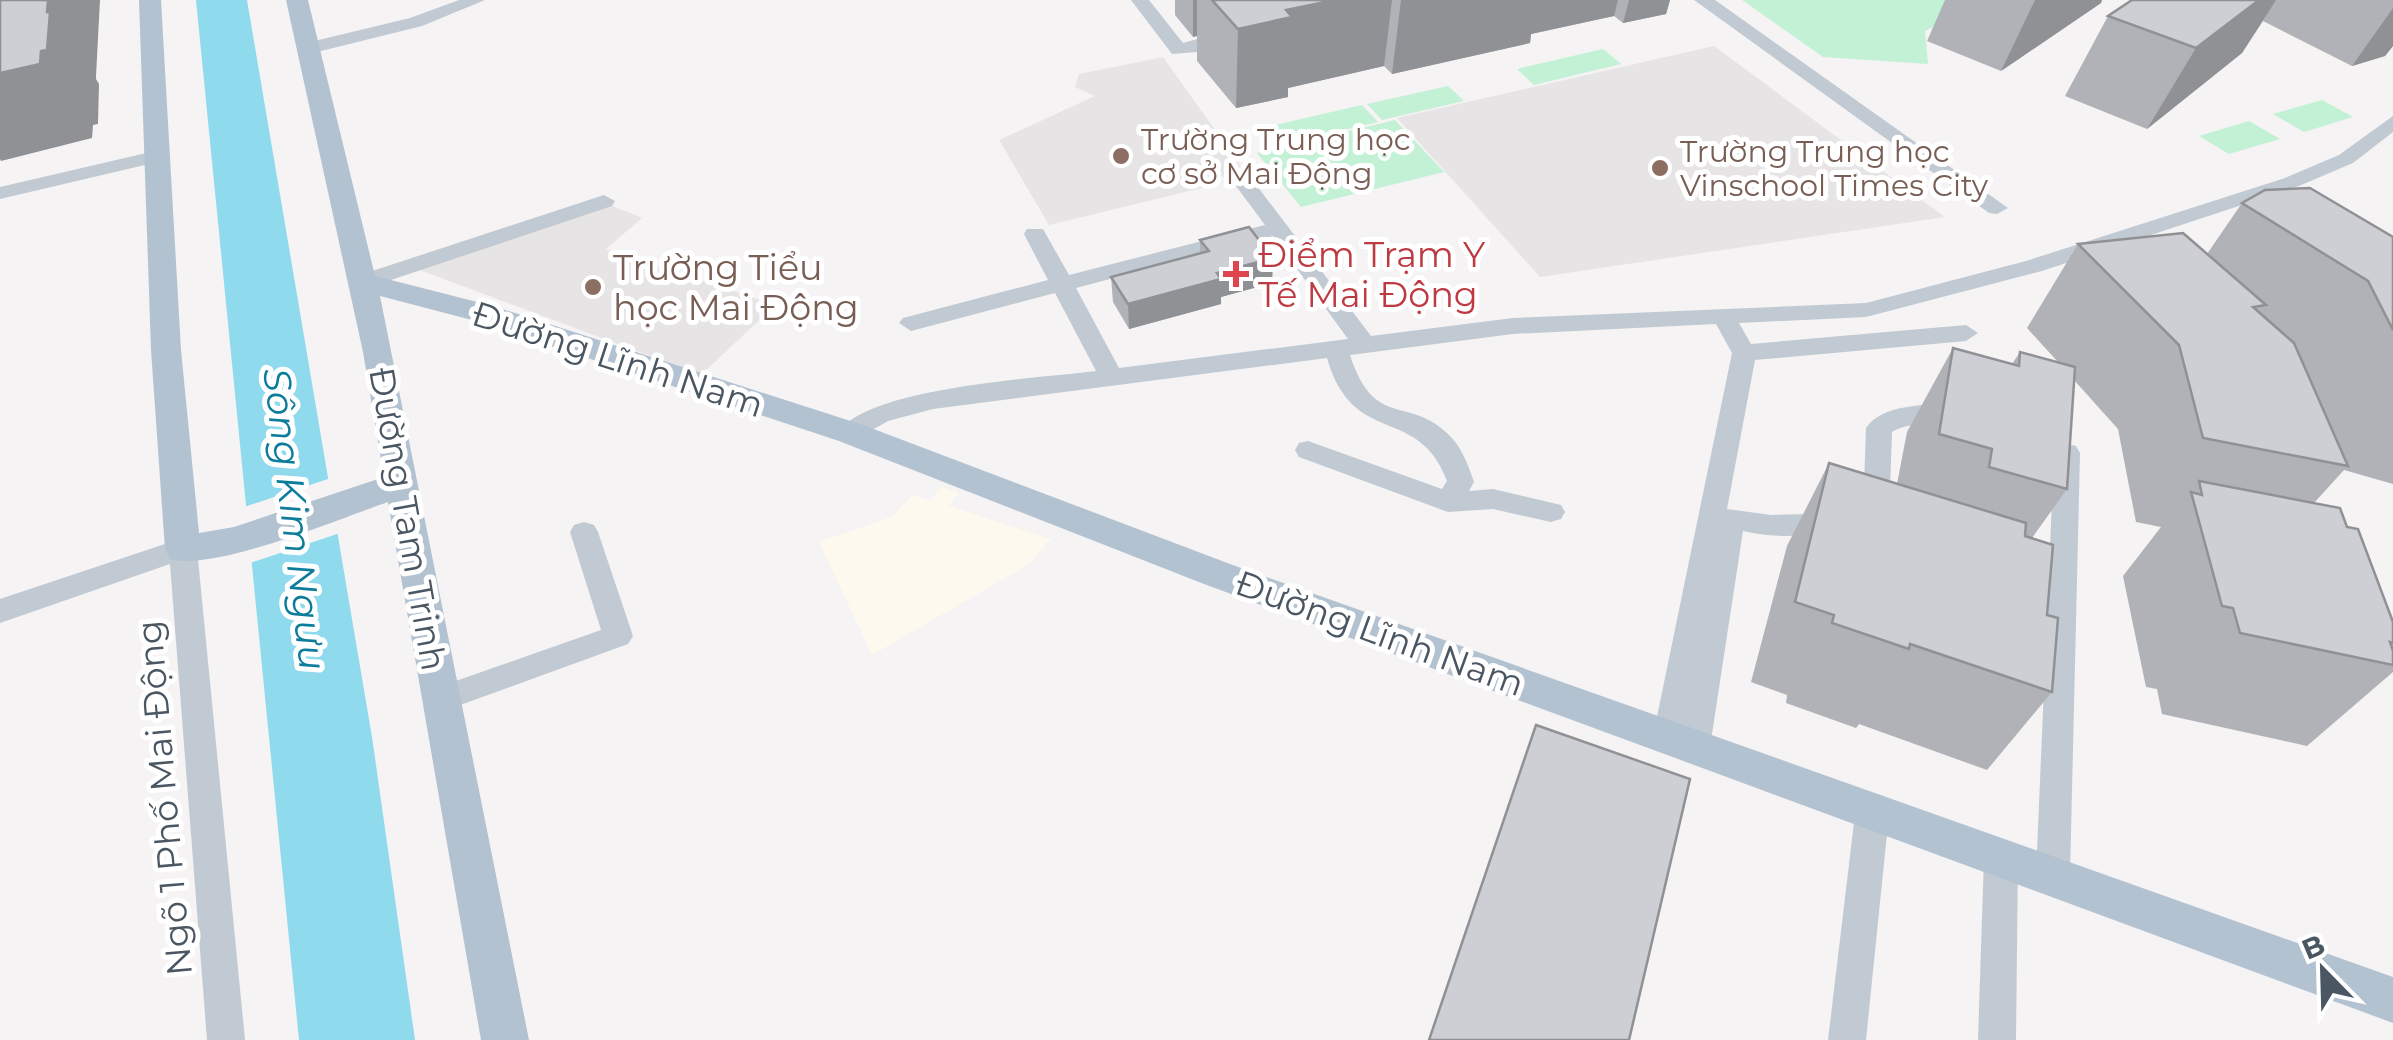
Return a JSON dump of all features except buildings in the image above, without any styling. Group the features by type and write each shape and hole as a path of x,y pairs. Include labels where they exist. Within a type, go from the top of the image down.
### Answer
{"main road":[{"path":"150,0 155,157 183,549 235,540 385,490"},
{"name":"Đường Tam Trinh","path":"297,0 362,282 385,490 440,698 494,1036"},
{"name":"Đường Lĩnh Nam","path":"362,282 482,313 850,433 1217,574 2393,1000"}],"street":[{"path":"409,0 416,22"},
{"path":"309,48 416,22 476,0"},
{"path":"1140,0 1179,50 1250,35"},
{"path":"1703,0 1997,208"},
{"path":"850,433 865,420 888,410 933,400 1513,326 1866,310 2034,266 2292,182 2346,159 2393,122"},
{"path":"0,194 155,157"},
{"path":"1244,182 1366,347"},
{"path":"2292,182 2320,202"},
{"path":"362,282 604,202"},
{"path":"2210,210 2238,231"},
{"path":"911,323 1279,228"},
{"path":"1035,234 1112,377"},
{"path":"1682,742 1744,353 1722,315"},
{"path":"1744,353 1966,333"},
{"path":"1337,351 1351,392 1358,399 1376,410 1418,424 1440,440 1461,482 1448,502"},
{"path":"1682,742 1731,518 1760,526 1830,522 1856,510 1877,490 1879,428 1893,419 1972,409"},
{"path":"2052,418 2067,450 2053,875"},
{"path":"1308,450 1448,502 1494,499 1551,512"},
{"path":"440,698 618,636 584,532"},
{"path":"0,611 183,549"},
{"name":"Ngõ 1 Phố Mai Động","path":"183,549 226,1040"},
{"path":"1847,1040 1872,814"},
{"path":"1997,1040 2001,857"}],"shaded area":[{"name":"Trường Trung học Vinschool Times City","path":"1714,46 1945,217 1540,277 1397,118"},
{"name":"Trường Trung học cơ sở Mai Động","path":"1163,57 1245,172 1212,179 1210,186 1049,225 999,140 1095,96 1075,87 1079,74"},
{"name":"Trường Tiểu học Mai Động","path":"610,205 642,218 606,249 775,305 701,375 417,269"},
{"path":"942,487 959,493 949,506 1051,539 1028,565 872,655 819,542 891,517 913,495 930,501"}],"green space":[{"path":"1742,0 1983,0 1925,31 1928,64 1823,57"},
{"path":"1603,49 1621,64 1534,85 1517,69"},
{"path":"1448,86 1464,101 1382,120 1367,104"},
{"path":"2322,100 2353,117 2304,132 2273,114"},
{"path":"1362,105 1378,122 1288,143 1275,125"},
{"path":"1395,120 1444,172 1301,207 1257,153"},
{"path":"2249,121 2280,139 2229,154 2199,136"}],"water":[{"name":"Sông Kim Ngưu","path":"196,0 247,0 372,737 415,1040 299,1040"}],"pier":[{"path":"334,477 343,532 250,563 244,507"}],"place":[{"name":"Trường Trung học cơ sở Mai Động","path":"1121,156"},
{"name":"Trường Trung học Vinschool Times City","path":"1660,168"},
{"name":"Điểm Trạm Y Tế Mai Động","path":"1236,274"},
{"name":"Trường Tiểu học Mai Động","path":"593,287"}]}
